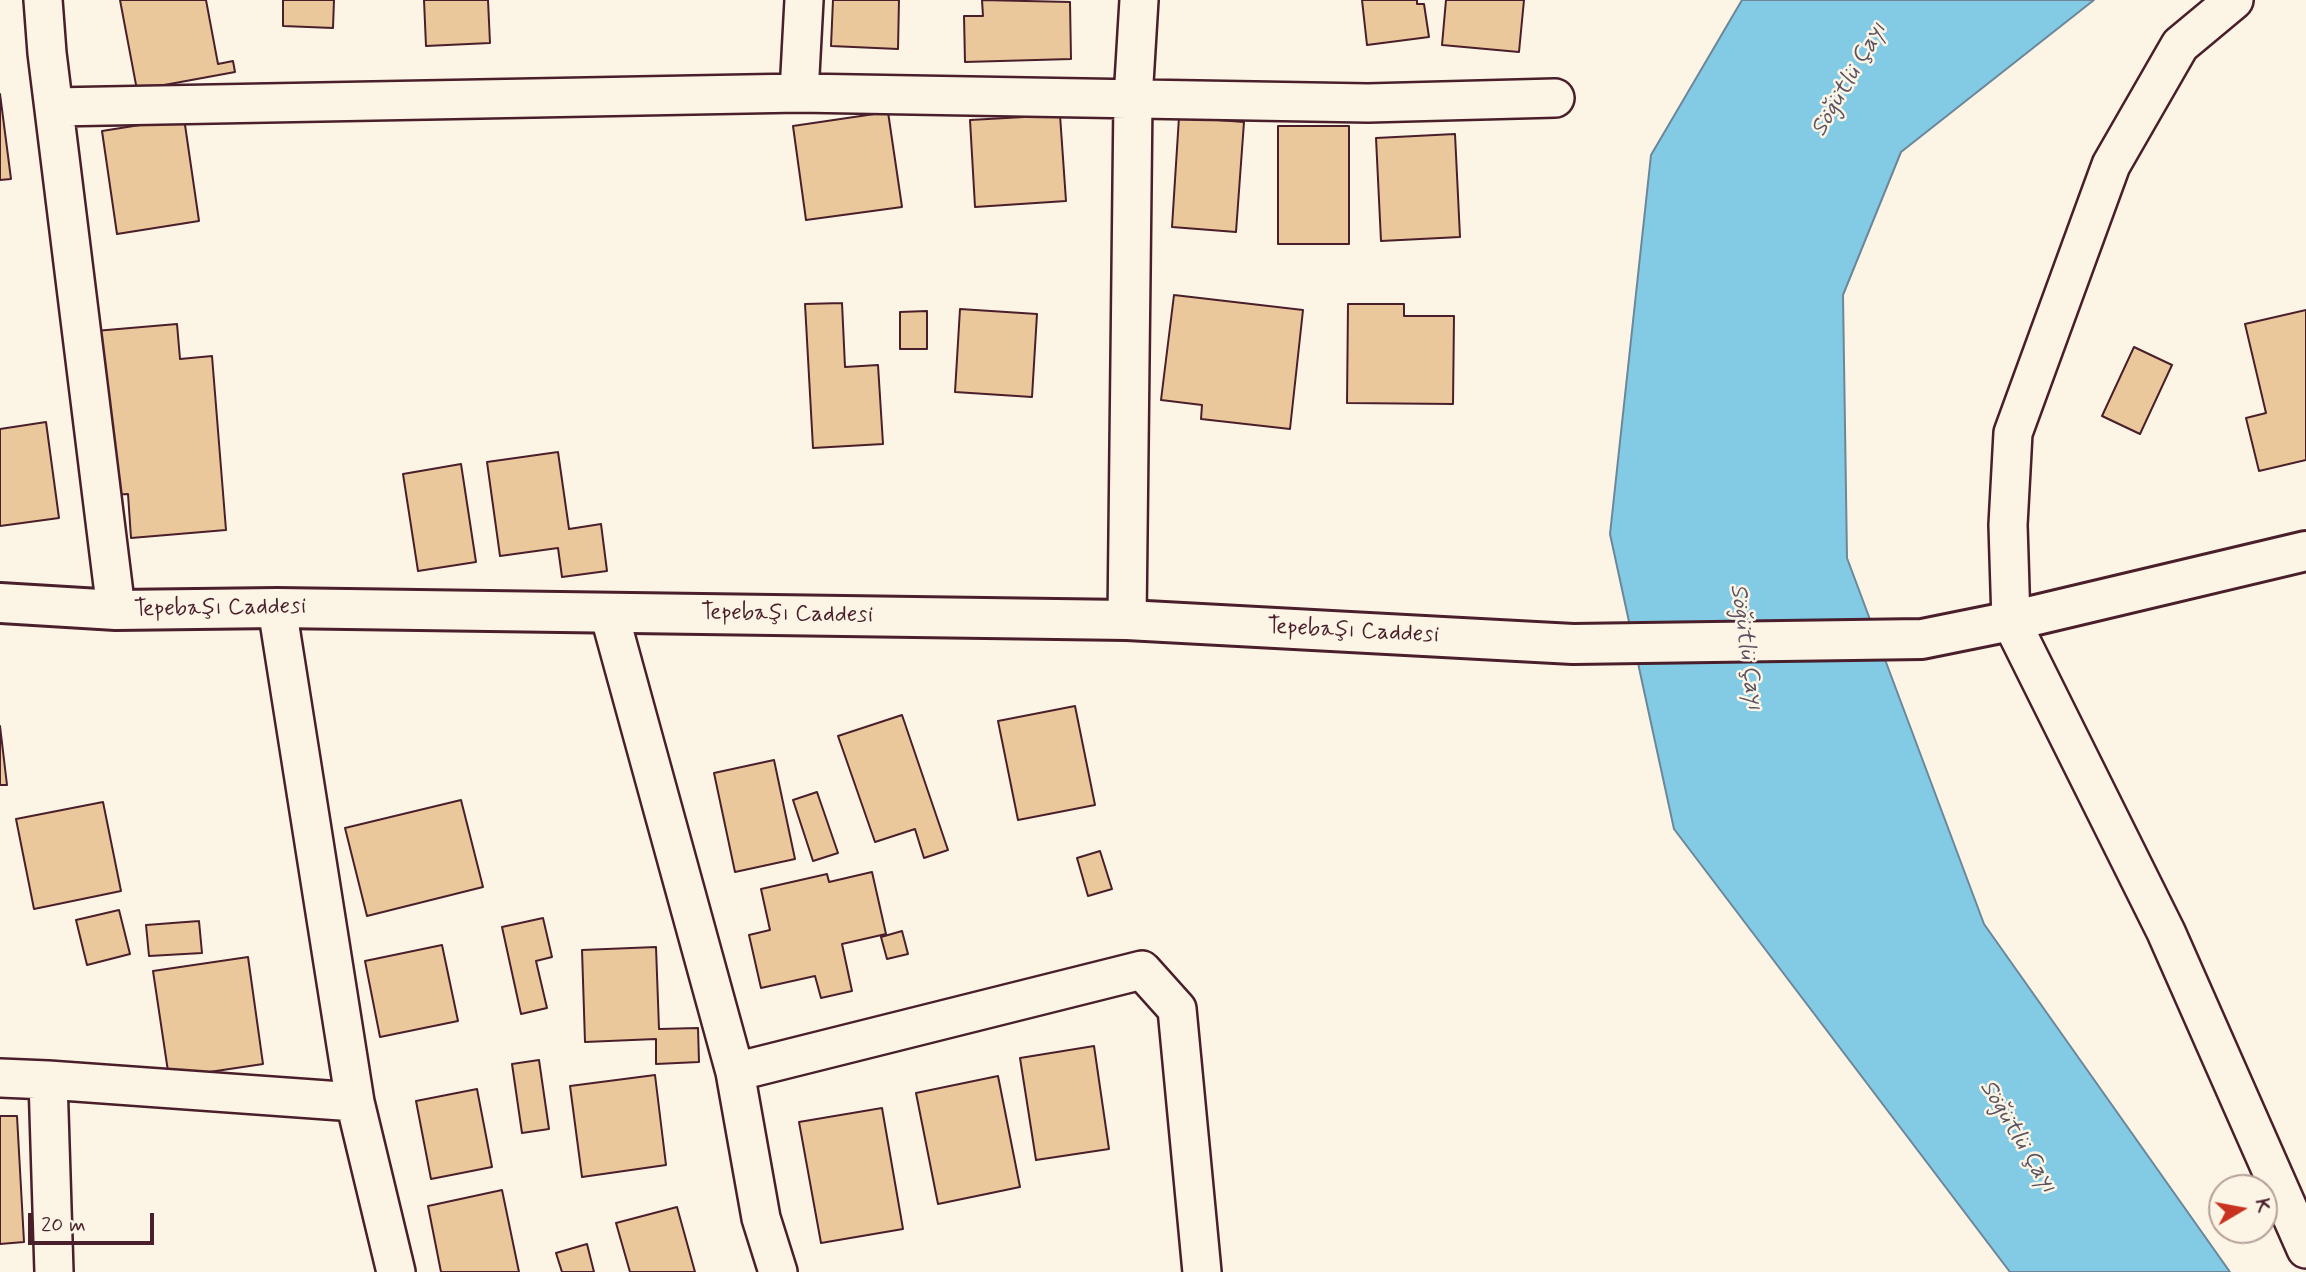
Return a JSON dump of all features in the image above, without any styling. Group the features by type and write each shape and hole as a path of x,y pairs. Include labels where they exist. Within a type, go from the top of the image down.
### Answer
{"main road":[{"name":"Tepebaşı Caddesi","path":"0,603 116,610 278,608 1128,620 1573,644 1922,639 2011,621 2306,551"}],"street":[{"path":"43,0 116,610"},
{"path":"799,93 804,0"},
{"path":"1128,620 1133,99 1139,0"},
{"path":"2234,0 2179,45 2111,165 2013,433 2008,525 2011,621 2166,932 2306,1249"},
{"path":"54,107 799,93 1368,103 1555,98"},
{"path":"278,608 355,1102 396,1272"},
{"path":"609,613 735,1072 761,1218 778,1272"},
{"path":"735,1072 1142,970 1177,1009 1202,1272"},
{"path":"0,1078 355,1102"},
{"path":"48,1080 54,1272"}],"water":[{"name":"Söğütlü Çayı","path":"1742,0 2094,0 1901,152 1843,295 1847,558 1984,924 2230,1272 2010,1272 1674,829 1610,534 1651,155"}],"building":[{"path":"120,0 206,0 218,64 233,61 235,72 137,90"},
{"path":"283,0 334,0 333,28 283,26"},
{"path":"424,0 488,0 490,43 426,46"},
{"path":"833,0 899,0 898,49 831,46"},
{"path":"982,0 1070,2 1071,59 965,62 964,16 983,16"},
{"path":"1362,0 1417,0 1417,4 1424,4 1429,37 1367,45"},
{"path":"1446,0 1524,0 1519,52 1442,45"},
{"path":"0,94 11,179 0,180"},
{"path":"888,112 902,207 806,220 793,126"},
{"path":"1060,115 1066,201 975,207 970,120"},
{"path":"1179,117 1244,122 1236,232 1172,227"},
{"path":"184,118 199,221 117,234 102,131"},
{"path":"1278,126 1349,126 1349,244 1278,244"},
{"path":"1455,134 1460,237 1381,241 1376,138"},
{"path":"1174,295 1303,310 1290,429 1201,419 1202,405 1161,400"},
{"path":"842,303 845,367 878,365 883,444 813,448 805,304"},
{"path":"1348,304 1404,304 1404,316 1454,316 1453,404 1347,403"},
{"path":"960,309 1037,314 1032,397 955,392"},
{"path":"2306,310 2306,460 2259,471 2246,418 2266,413 2245,324"},
{"path":"927,311 927,349 900,349 900,312"},
{"path":"177,324 180,359 212,356 226,530 131,538 128,494 109,495 95,331"},
{"path":"2134,347 2172,365 2140,434 2102,416"},
{"path":"46,422 59,518 0,526 0,429"},
{"path":"558,452 569,529 601,524 607,571 562,577 558,548 500,556 487,462"},
{"path":"461,464 476,562 418,571 403,474"},
{"path":"1075,706 1095,805 1018,820 998,721"},
{"path":"902,715 948,850 924,858 915,829 875,842 838,736"},
{"path":"0,726 7,785 0,785"},
{"path":"774,760 795,859 735,872 714,773"},
{"path":"817,792 838,853 813,861 793,800"},
{"path":"461,800 483,887 367,916 345,828"},
{"path":"103,802 121,891 34,909 16,819"},
{"path":"1100,851 1112,889 1088,896 1077,858"},
{"path":"872,872 886,934 842,944 852,991 821,998 815,976 761,988 749,935 770,930 761,889 827,874 829,882"},
{"path":"119,910 130,954 87,965 76,920"},
{"path":"543,918 552,957 536,961 547,1008 521,1014 502,927"},
{"path":"199,921 202,953 149,956 146,925"},
{"path":"902,931 908,954 887,959 881,937"},
{"path":"442,945 458,1021 380,1037 365,961"},
{"path":"656,947 659,1029 698,1028 699,1062 656,1064 656,1039 585,1042 582,950"},
{"path":"248,957 263,1064 169,1078 153,971"},
{"path":"1094,1046 1109,1149 1036,1160 1020,1058"},
{"path":"539,1060 549,1129 522,1133 512,1064"},
{"path":"655,1075 666,1165 582,1177 570,1086"},
{"path":"998,1076 1020,1187 938,1204 916,1093"},
{"path":"477,1089 492,1167 431,1179 416,1101"},
{"path":"882,1108 903,1229 821,1243 799,1122"},
{"path":"0,1116 17,1116 24,1242 0,1244"},
{"path":"502,1190 519,1272 441,1272 428,1206"},
{"path":"677,1207 695,1272 630,1272 616,1223"},
{"path":"587,1244 594,1272 562,1272 556,1253"}]}
